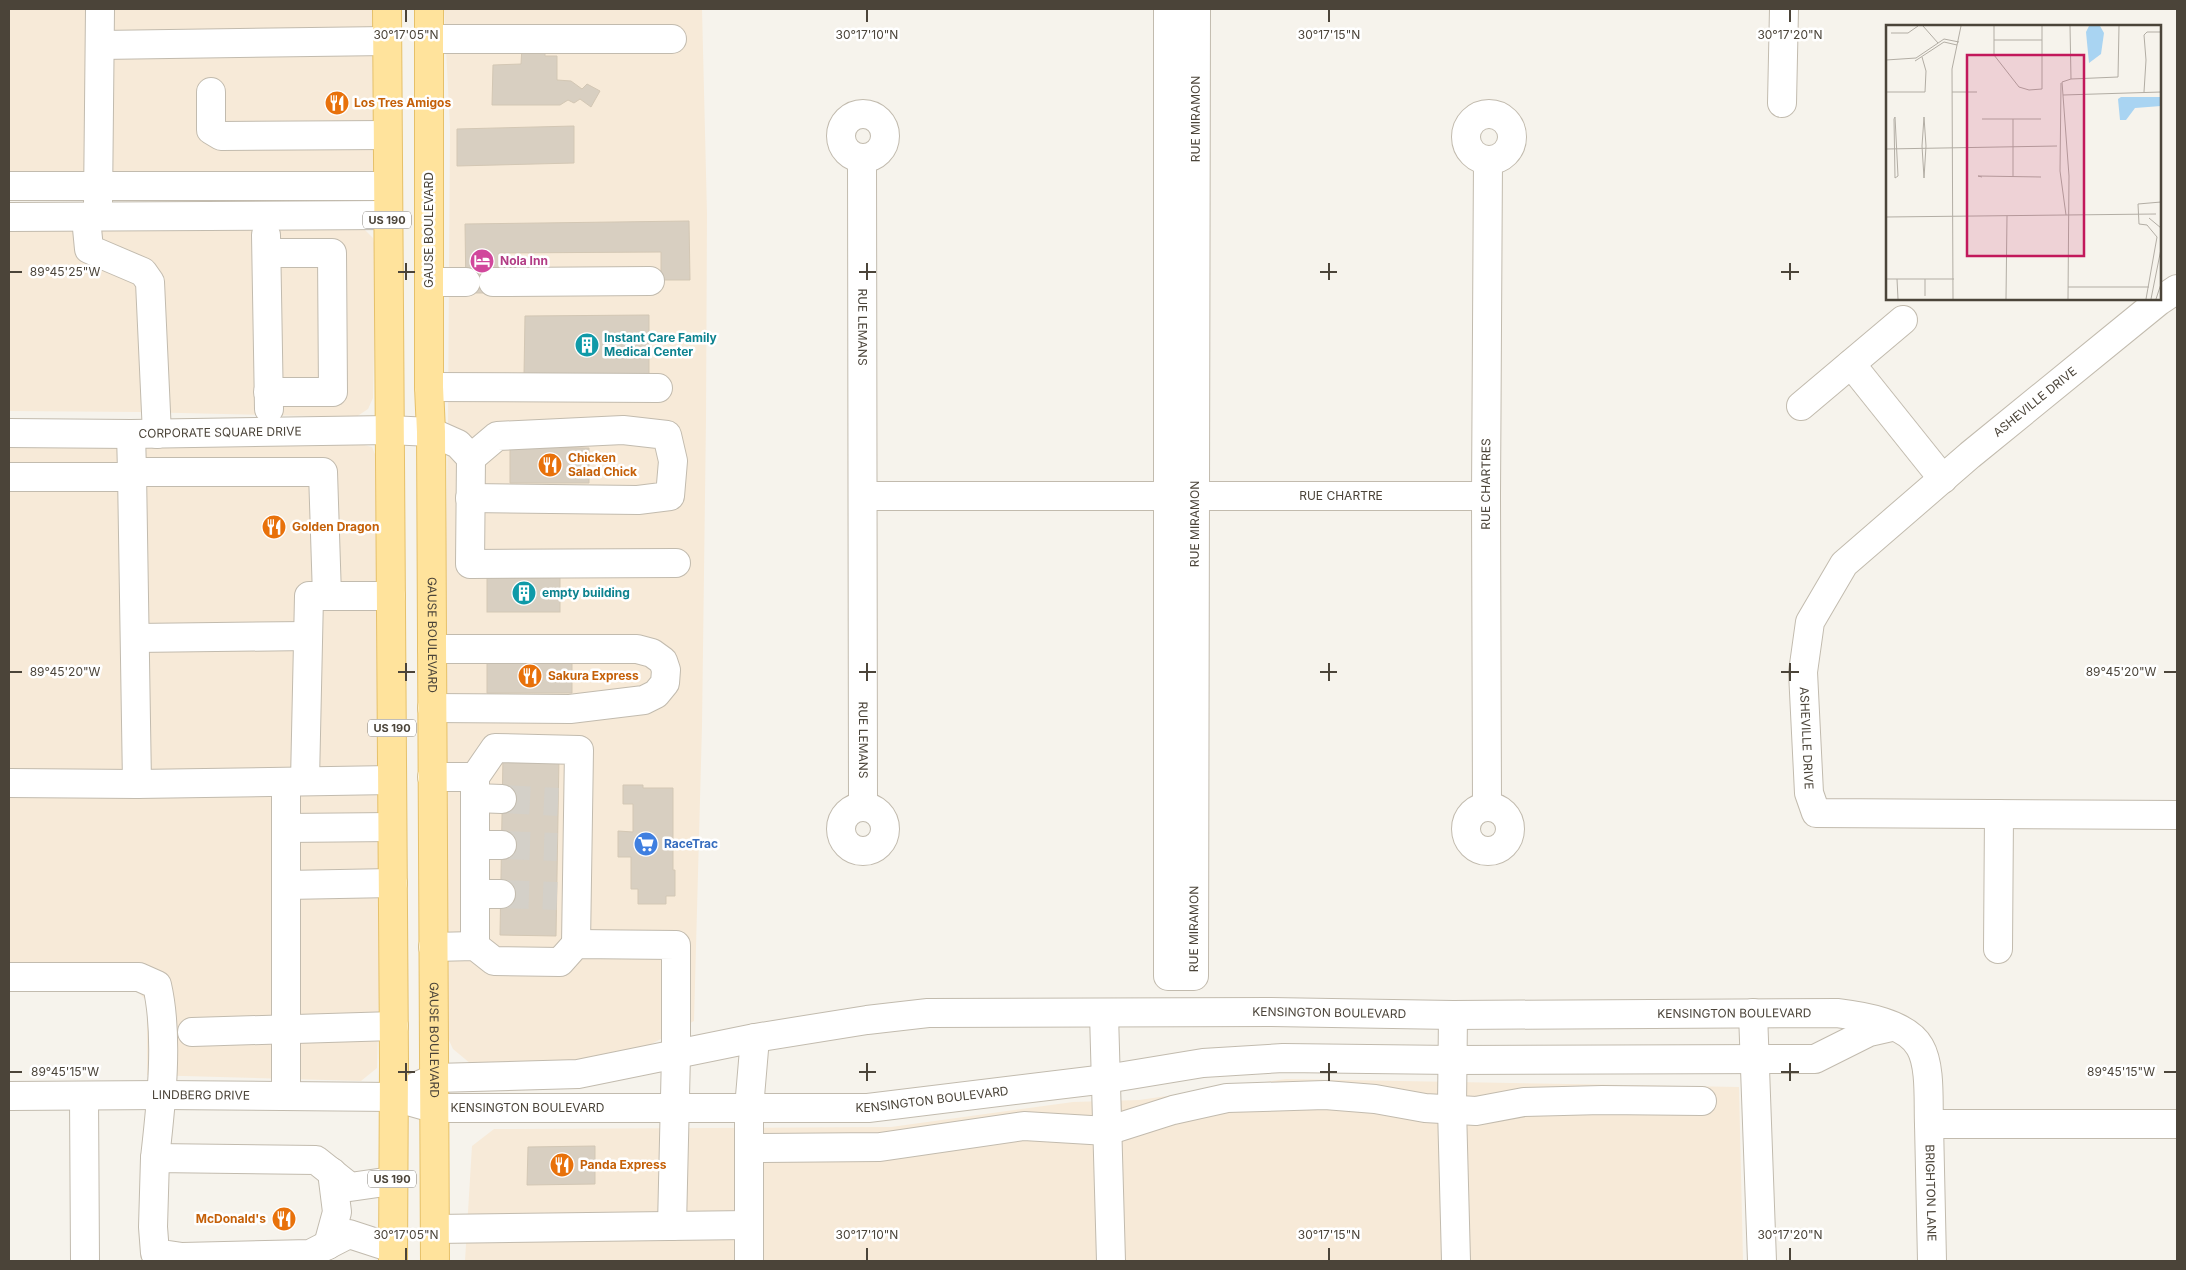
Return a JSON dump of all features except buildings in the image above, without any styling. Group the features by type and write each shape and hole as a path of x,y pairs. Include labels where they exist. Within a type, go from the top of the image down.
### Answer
{"main road":[{"name":"US 190","path":"386,9 394,1026 393,1254"},
{"name":"GAUSE BOULEVARD","path":"429,9 429,387 432,565 435,1261"}],"street":[{"path":"100,9 99,186 92,218 89,249 143,272 150,282 144,434 132,474 137,784"},
{"name":"RUE MIRAMON","path":"1168,9 1168,976 1194,976 1196,9"},
{"path":"1782,103 1784,9"},
{"path":"429,39 672,39"},
{"path":"100,45 387,41"},
{"path":"211,92 211,130 221,136 387,135"},
{"name":"RUE LEMANS","path":"862,158 863,806"},
{"name":"RUE CHARTRES","path":"1487,806 1488,160"},
{"path":"9,186 387,186"},
{"path":"266,186 269,432"},
{"path":"9,217 387,215"},
{"path":"267,253 332,253 332,392 268,392"},
{"path":"493,282 650,281"},
{"path":"429,282 466,282"},
{"name":"ASHEVILLE DRIVE","path":"2161,300 2177,289"},
{"name":"ASHEVILLE DRIVE","path":"2160,300 1942,479 1844,564 1810,622 1803,672 1809,793 1816,813 2177,815"},
{"path":"1801,406 1903,320"},
{"path":"1851,364 1942,479"},
{"path":"429,387 658,388"},
{"name":"CORPORATE SQUARE DRIVE","path":"9,433 144,434 389,430 431,432"},
{"path":"470,498 638,500 670,496 673,461 666,435 623,430 496,436 471,458"},
{"path":"431,432 458,444 471,458 470,564"},
{"path":"9,478 132,474 322,472 326,596"},
{"path":"863,496 1195,496"},
{"name":"RUE CHARTRE","path":"1195,496 1486,496"},
{"path":"432,565 676,563"},
{"path":"286,1096 286,828 296,782 308,636 309,596 391,596"},
{"path":"135,638 308,636"},
{"path":"432,650 637,650 652,653 662,661 666,670 665,683 656,694 644,700 570,709 432,708"},
{"path":"475,946 488,894 488,845 475,787 495,748 578,750 568,802 567,847 567,896 576,944"},
{"path":"432,776 475,787 502,799"},
{"path":"9,783 137,784 392,780"},
{"path":"1998,949 1999,814"},
{"path":"286,828 392,827"},
{"path":"286,885 393,883"},
{"path":"433,947 475,946 494,961 560,962 576,944 676,945 676,1108 672,1226"},
{"path":"9,977 139,977 156,985 162,1005 162,1095 155,1158 152,1227 155,1252 182,1257 310,1254 350,1234 393,1254"},
{"name":"KENSINGTON BOULEVARD","path":"394,1097 435,1078 578,1074 755,1038 867,1020 928,1013 1104,1014 1271,1012 1453,1015 1837,1013 1866,1017 1909,1033 1920,1047 1926,1064 1929,1124"},
{"path":"1753,1012 1762,1261"},
{"path":"1104,1014 1111,1261"},
{"path":"1453,1015 1452,1108 1456,1261"},
{"path":"192,1032 286,1031 394,1026"},
{"name":"KENSINGTON BOULEVARD","path":"394,1097 434,1108 868,1108 1106,1078 1203,1063 1284,1058 1454,1060 1815,1059 1869,1032 1891,1027"},
{"path":"749,1261 749,1108 755,1038"},
{"path":"749,1148 880,1147 1024,1126 1108,1131 1172,1110 1227,1098 1325,1095 1375,1099 1425,1108 1452,1108 1476,1111 1532,1102 1702,1101"},
{"name":"LINDBERG DRIVE","path":"9,1096 394,1097"},
{"path":"84,1096 85,1261"},
{"path":"1929,1124 2177,1124"},
{"name":"BRIGHTON LANE","path":"1929,1124 1932,1261"},
{"path":"155,1158 316,1160 350,1187 392,1181"},
{"path":"328,1245 337,1212 332,1172"},
{"path":"435,1229 749,1226"}],"shaded area":[{"path":"9,9 373,9 377,172 128,177 9,176"},
{"path":"444,9 702,9 707,214 706,420 702,726 694,1021 646,1047 576,1062 471,1064 453,1049 446,1034 444,675 450,127"},
{"path":"9,227 364,229 373,238 376,252 373,398 368,409 356,417 9,411"},
{"path":"356,443 372,447 376,457 380,953 377,1068 361,1081 147,1075 147,1001 132,986 9,987 9,445"},
{"path":"1286,1079 1739,1087 1743,1261 465,1261 472,1146 494,1129 891,1127 1073,1102 1139,1100"}],"tunnel":[{"path":"502,799 558,802"},
{"path":"502,845 557,847"},
{"path":"501,894 557,896"}],"place":[{"name":"Los Tres Amigos","path":"337,103"},
{"name":"Nola Inn","path":"482,261"},
{"name":"Instant Care Family Medical Center","path":"587,345"},
{"name":"Chicken Salad Chick","path":"550,465"},
{"name":"Golden Dragon","path":"274,527"},
{"name":"empty building","path":"524,593"},
{"name":"Sakura Express","path":"530,676"},
{"name":"RaceTrac","path":"646,844"},
{"name":"Panda Express","path":"562,1165"},
{"name":"McDonald's","path":"284,1219"}]}
